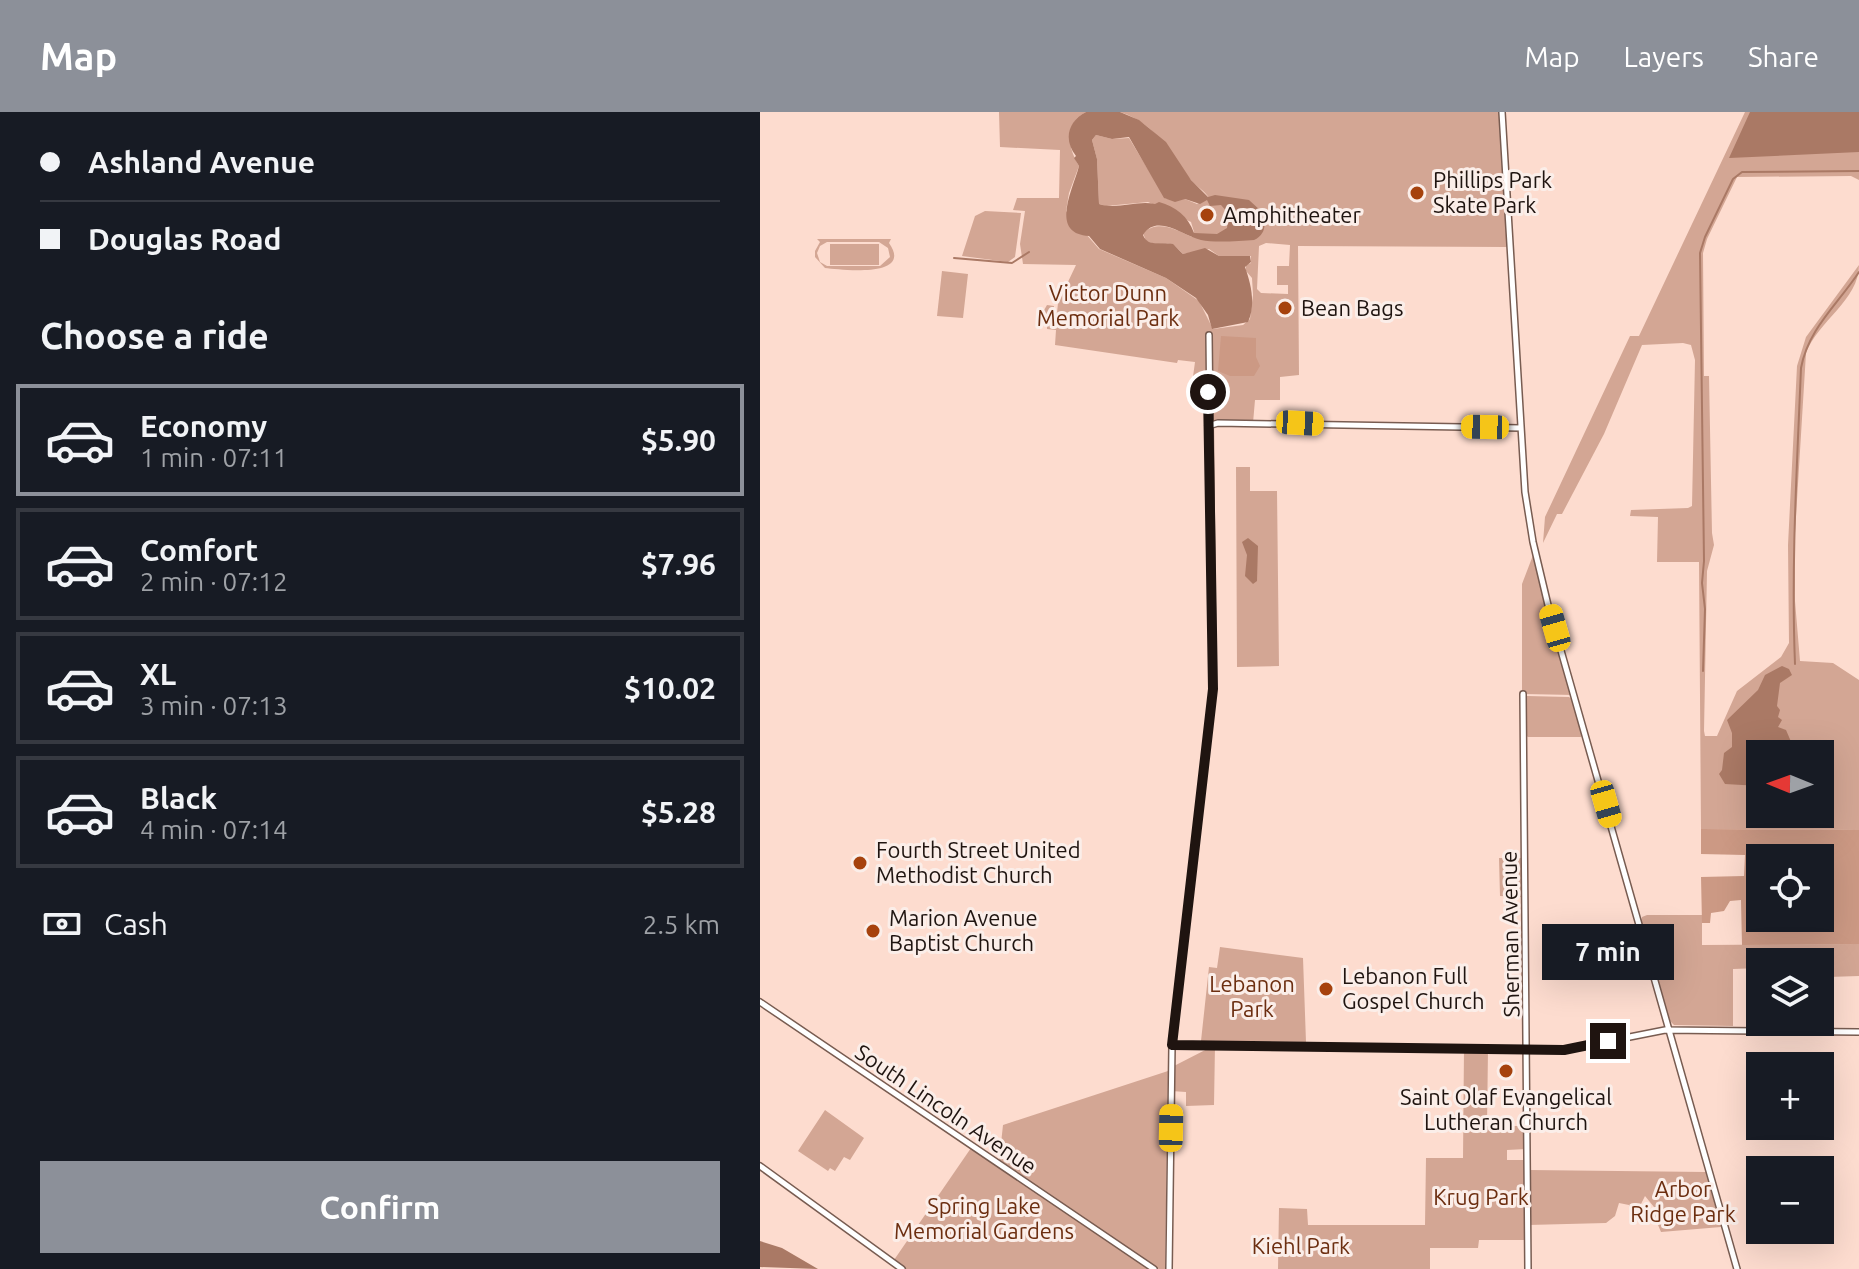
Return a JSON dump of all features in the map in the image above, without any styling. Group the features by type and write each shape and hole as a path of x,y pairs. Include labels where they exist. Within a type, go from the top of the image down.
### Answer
{"street":[{"path":"1502,112 1526,509 1537,561 1737,1269"},
{"path":"1169,1269 1172,1045 1213,689 1209,335"},
{"path":"1208,426 1218,423 1300,423 1521,428"},
{"name":"Sherman Avenue","path":"1523,694 1528,1269"},
{"name":"South Lincoln Avenue","path":"760,1002 1154,1269"},
{"path":"1172,1045 1564,1050 1670,1030 1859,1032"},
{"path":"760,1166 902,1269"}],"green space":[{"name":"Victor Dunn Memorial Park","path":"999,112 1086,112 1073,123 1071,130 1070,145 1079,166 1066,211 1099,249 1166,278 1199,301 1213,329 1243,325 1250,319 1252,278 1246,271 1246,265 1251,263 1251,256 1219,256 1209,249 1183,254 1173,245 1146,241 1143,233 1161,226 1192,237 1191,222 1148,202 1099,204 1097,159 1092,140 1096,135 1112,139 1129,138 1166,199 1185,199 1197,204 1209,198 1153,132 1120,112 1501,112 1509,244 1506,247 1298,246 1299,375 1280,377 1280,400 1255,400 1253,423 1208,426 1207,385 1192,384 1195,362 1178,360 1177,363 1055,345 1056,330 1047,329 1047,320 1042,320 1043,312 1047,305 1054,306 1057,313 1058,303 1076,265 1023,264 1020,244 1025,211 1013,210 1017,198 1059,198 1060,150 1000,147","holes":["1266,243 1290,245 1289,266 1277,266 1277,285 1288,285 1288,294 1261,293 1257,289 1259,246"]},
{"path":"1745,112 1859,112 1859,180 1851,176 1737,177 1703,253 1704,376 1709,376 1714,545 1707,571 1705,736 1717,736 1737,691 1781,657 1789,643 1788,545 1797,366 1806,337 1859,265 1852,289 1806,353 1795,533 1795,601 1800,661 1833,663 1859,680 1859,830 1701,829 1699,562 1657,562 1658,517 1630,516 1631,510 1692,506 1695,360 1691,345 1642,345 1604,434 1562,514 1557,514 1543,543 1545,517 1630,336 1639,336"},
{"path":"985,211 1021,213 1015,257 1008,262 962,256 975,216"},
{"path":"817,239 891,239 889,243 894,254 892,262 884,267 825,268 815,257 820,242","holes":["827,242 879,242 888,248 890,257 880,266 827,266 820,262 817,253 820,246"]},
{"path":"830,244 879,244 879,265 830,265"},
{"path":"942,271 968,274 963,318 937,316"},
{"path":"1236,467 1250,467 1250,491 1277,491 1279,666 1237,667"},
{"path":"1535,550 1574,695 1522,694 1522,584"},
{"path":"1527,696 1569,697 1573,700 1583,734 1581,737 1525,735"},
{"path":"1499,858 1521,858 1521,897 1500,896"},
{"path":"1702,915 1702,945 1859,944 1859,976 1834,977 1834,948 1746,948 1746,969 1733,969 1733,1026 1674,1025 1670,1021 1642,917"},
{"name":"Lebanon Park","path":"1220,947 1303,958 1306,1042 1201,1041 1209,967 1217,968"},
{"path":"1215,1045 1214,1105 1186,1106 1186,1092 1171,1091 1172,1067"},
{"name":"Krug Park","path":"1464,1049 1488,1049 1487,1126 1527,1126 1527,1149 1507,1150 1507,1160 1526,1160 1526,1240 1479,1240 1478,1248 1430,1248 1430,1269 1278,1269 1279,1208 1307,1209 1308,1225 1425,1225 1426,1158 1463,1158"},
{"path":"1168,1071 1165,1269 1159,1269 999,1162 1003,1125"},
{"path":"825,1110 864,1138 850,1160 844,1157 835,1171 830,1168 828,1171 798,1151"},
{"name":"Spring Lake Memorial Gardens","path":"971,1148 1151,1269 906,1269 894,1260"},
{"name":"Arbor Ridge Park","path":"1529,1170 1706,1172 1721,1227 1661,1232 1653,1213 1654,1207 1645,1196 1638,1210 1632,1212 1629,1205 1619,1203 1615,1216 1606,1223 1528,1225"}],"shaded area":[{"path":"1086,112 1120,112 1139,120 1166,142 1191,180 1208,197 1215,195 1249,200 1261,211 1264,228 1254,240 1206,241 1163,226 1155,226 1143,235 1152,243 1173,244 1183,254 1205,248 1219,256 1250,256 1251,262 1245,267 1252,301 1248,322 1212,329 1208,315 1196,298 1166,278 1100,249 1089,236 1069,227 1067,208 1079,166 1070,144 1069,131","holes":["1096,135 1112,139 1129,137 1164,198 1175,202 1185,199 1200,204 1207,200 1210,206 1221,205 1229,214 1227,228 1217,234 1194,233 1181,213 1159,202 1113,206 1099,204 1097,159 1092,140"]},
{"path":"1750,112 1859,112 1859,152 1729,158"},
{"path":"1221,336 1256,338 1256,357 1260,366 1254,376 1230,376 1218,371"},
{"path":"1248,538 1258,546 1257,581 1253,584 1245,576 1247,555 1242,542"},
{"path":"1782,666 1789,669 1792,675 1780,683 1777,706 1780,710 1778,717 1782,720 1778,727 1786,730 1790,740 1746,740 1746,785 1725,784 1719,774 1724,753 1732,747 1732,733 1727,720 1758,690 1765,675"},
{"path":"1701,829 1859,830 1859,944 1742,945 1741,900 1730,901 1724,911 1711,913 1710,923 1702,923 1701,877 1744,876 1745,855 1701,854"},
{"path":"760,1241 782,1248 818,1269 760,1267"}],"waterway":[{"path":"1703,671 1705,609 1702,583 1700,253 1733,179 1742,172 1859,171"},
{"path":"954,258 1012,263 1029,252"},
{"path":"1795,664 1794,553 1801,368 1817,329 1859,272"}],"place":[{"name":"Phillips Park Skate Park","path":"1417,193"},
{"name":"Amphitheater","path":"1207,215"},
{"name":"Bean Bags","path":"1285,308"},
{"name":"Fourth Street United Methodist Church","path":"860,863"},
{"name":"Marion Avenue Baptist Church","path":"873,931"},
{"name":"Lebanon Full Gospel Church","path":"1326,989"},
{"name":"Saint Olaf Evangelical Lutheran Church","path":"1506,1071"}],"route":[{"path":"1208,392 1213,689 1172,1045 1564,1050 1608,1041"}],"park label":[{"name":"Kiehl Park","path":"1301,1246"}]}
